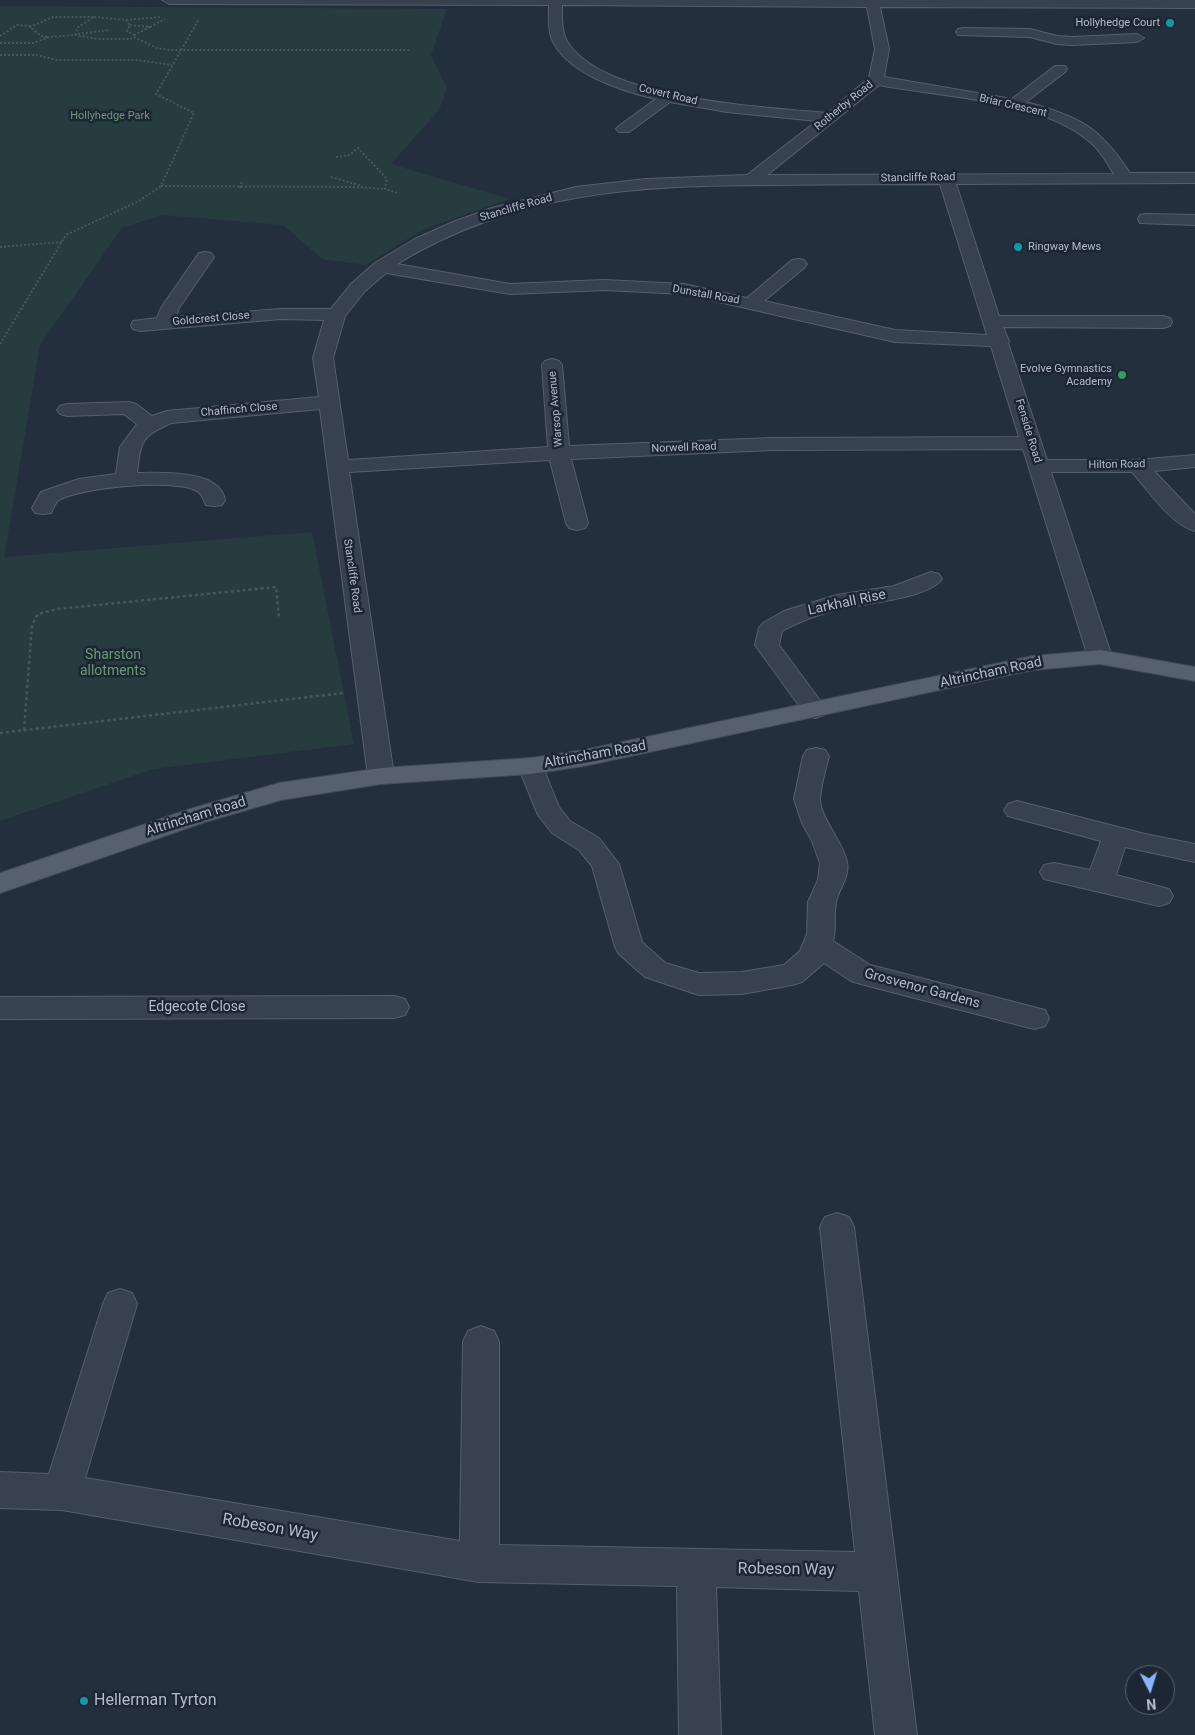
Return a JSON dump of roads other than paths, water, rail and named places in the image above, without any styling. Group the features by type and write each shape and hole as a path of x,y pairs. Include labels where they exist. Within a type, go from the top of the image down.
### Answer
{"main road":[{"name":"Altrincham Road","path":"0,883 196,816 279,792 381,776 531,766 628,749 1033,663 1100,657 1195,674"}],"street":[{"path":"169,0 1195,4"},
{"name":"Covert Road","path":"556,2 557,35 562,45 575,61 607,80 715,106 831,118"},
{"name":"Rotherby Road","path":"751,180 831,118 876,80 882,49 873,2"},
{"path":"962,32 1030,33 1057,40 1072,41 1140,40 1122,20 1101,3"},
{"path":"1015,104 1060,69"},
{"name":"Briar Crescent","path":"876,80 1015,104 1050,114 1076,125 1090,134 1102,145 1124,178"},
{"path":"624,129 669,96"},
{"name":"Fenside Road","path":"946,178 1000,341 1100,657"},
{"name":"Stancliffe Road","path":"381,776 323,358 331,325 336,315 352,293 381,268 416,244 470,222 536,201 610,187 751,180 1195,178"},
{"path":"1146,219 1195,220"},
{"name":"Goldcrest Close","path":"205,257 170,308 164,323 281,314 336,315"},
{"path":"751,303 798,264"},
{"name":"Dunstall Road","path":"381,268 510,288 604,285 684,289 896,336 1000,341"},
{"path":"993,321 1163,322"},
{"path":"140,325 164,323"},
{"name":"Warsop Avenue","path":"552,365 559,453 577,522"},
{"name":"Chaffinch Close","path":"126,479 130,447 142,429 167,417 328,402"},
{"path":"67,410 129,408 151,424"},
{"name":"Norwell Road","path":"337,467 559,453 772,444 1032,443"},
{"name":"Hilton Road","path":"1039,466 1138,466 1195,461"},
{"path":"1138,466 1182,515 1195,524"},
{"path":"43,508 49,496 79,485 126,479 173,480 201,484 214,493 214,500"},
{"name":"Larkhall Rise","path":"814,710 767,645 771,628 792,616 837,602 899,592 931,579"},
{"path":"531,766 547,810 561,827 589,844 605,864 615,904 629,947 655,970 700,984 742,983 792,974 813,957 818,944 821,934 822,902 832,880 834,863 826,840 815,823 807,799 816,756"},
{"path":"1017,810 1116,836 1195,853"},
{"path":"1100,881 1116,836"},
{"path":"1054,872 1159,896"},
{"name":"Grosvenor Gardens","path":"818,944 861,974 1034,1018"},
{"name":"Edgecote Close","path":"0,1008 394,1006"},
{"path":"838,1226 896,1735"},
{"path":"62,1492 120,1304"},
{"path":"479,1563 481,1342"},
{"name":"Robeson Way","path":"0,1490 62,1492 479,1563 876,1572"},
{"path":"696,1569 700,1735"}],"place":[{"name":"Hollyhedge Court","path":"1170,23"},
{"name":"Ringway Mews","path":"1018,247"},
{"name":"Evolve Gymnastics Academy","path":"1122,375"},
{"name":"Hellerman Tyrton","path":"84,1701"}],"park label":[{"name":"Hollyhedge Park","path":"110,116"},
{"name":"Sharston allotments","path":"113,664"}]}
